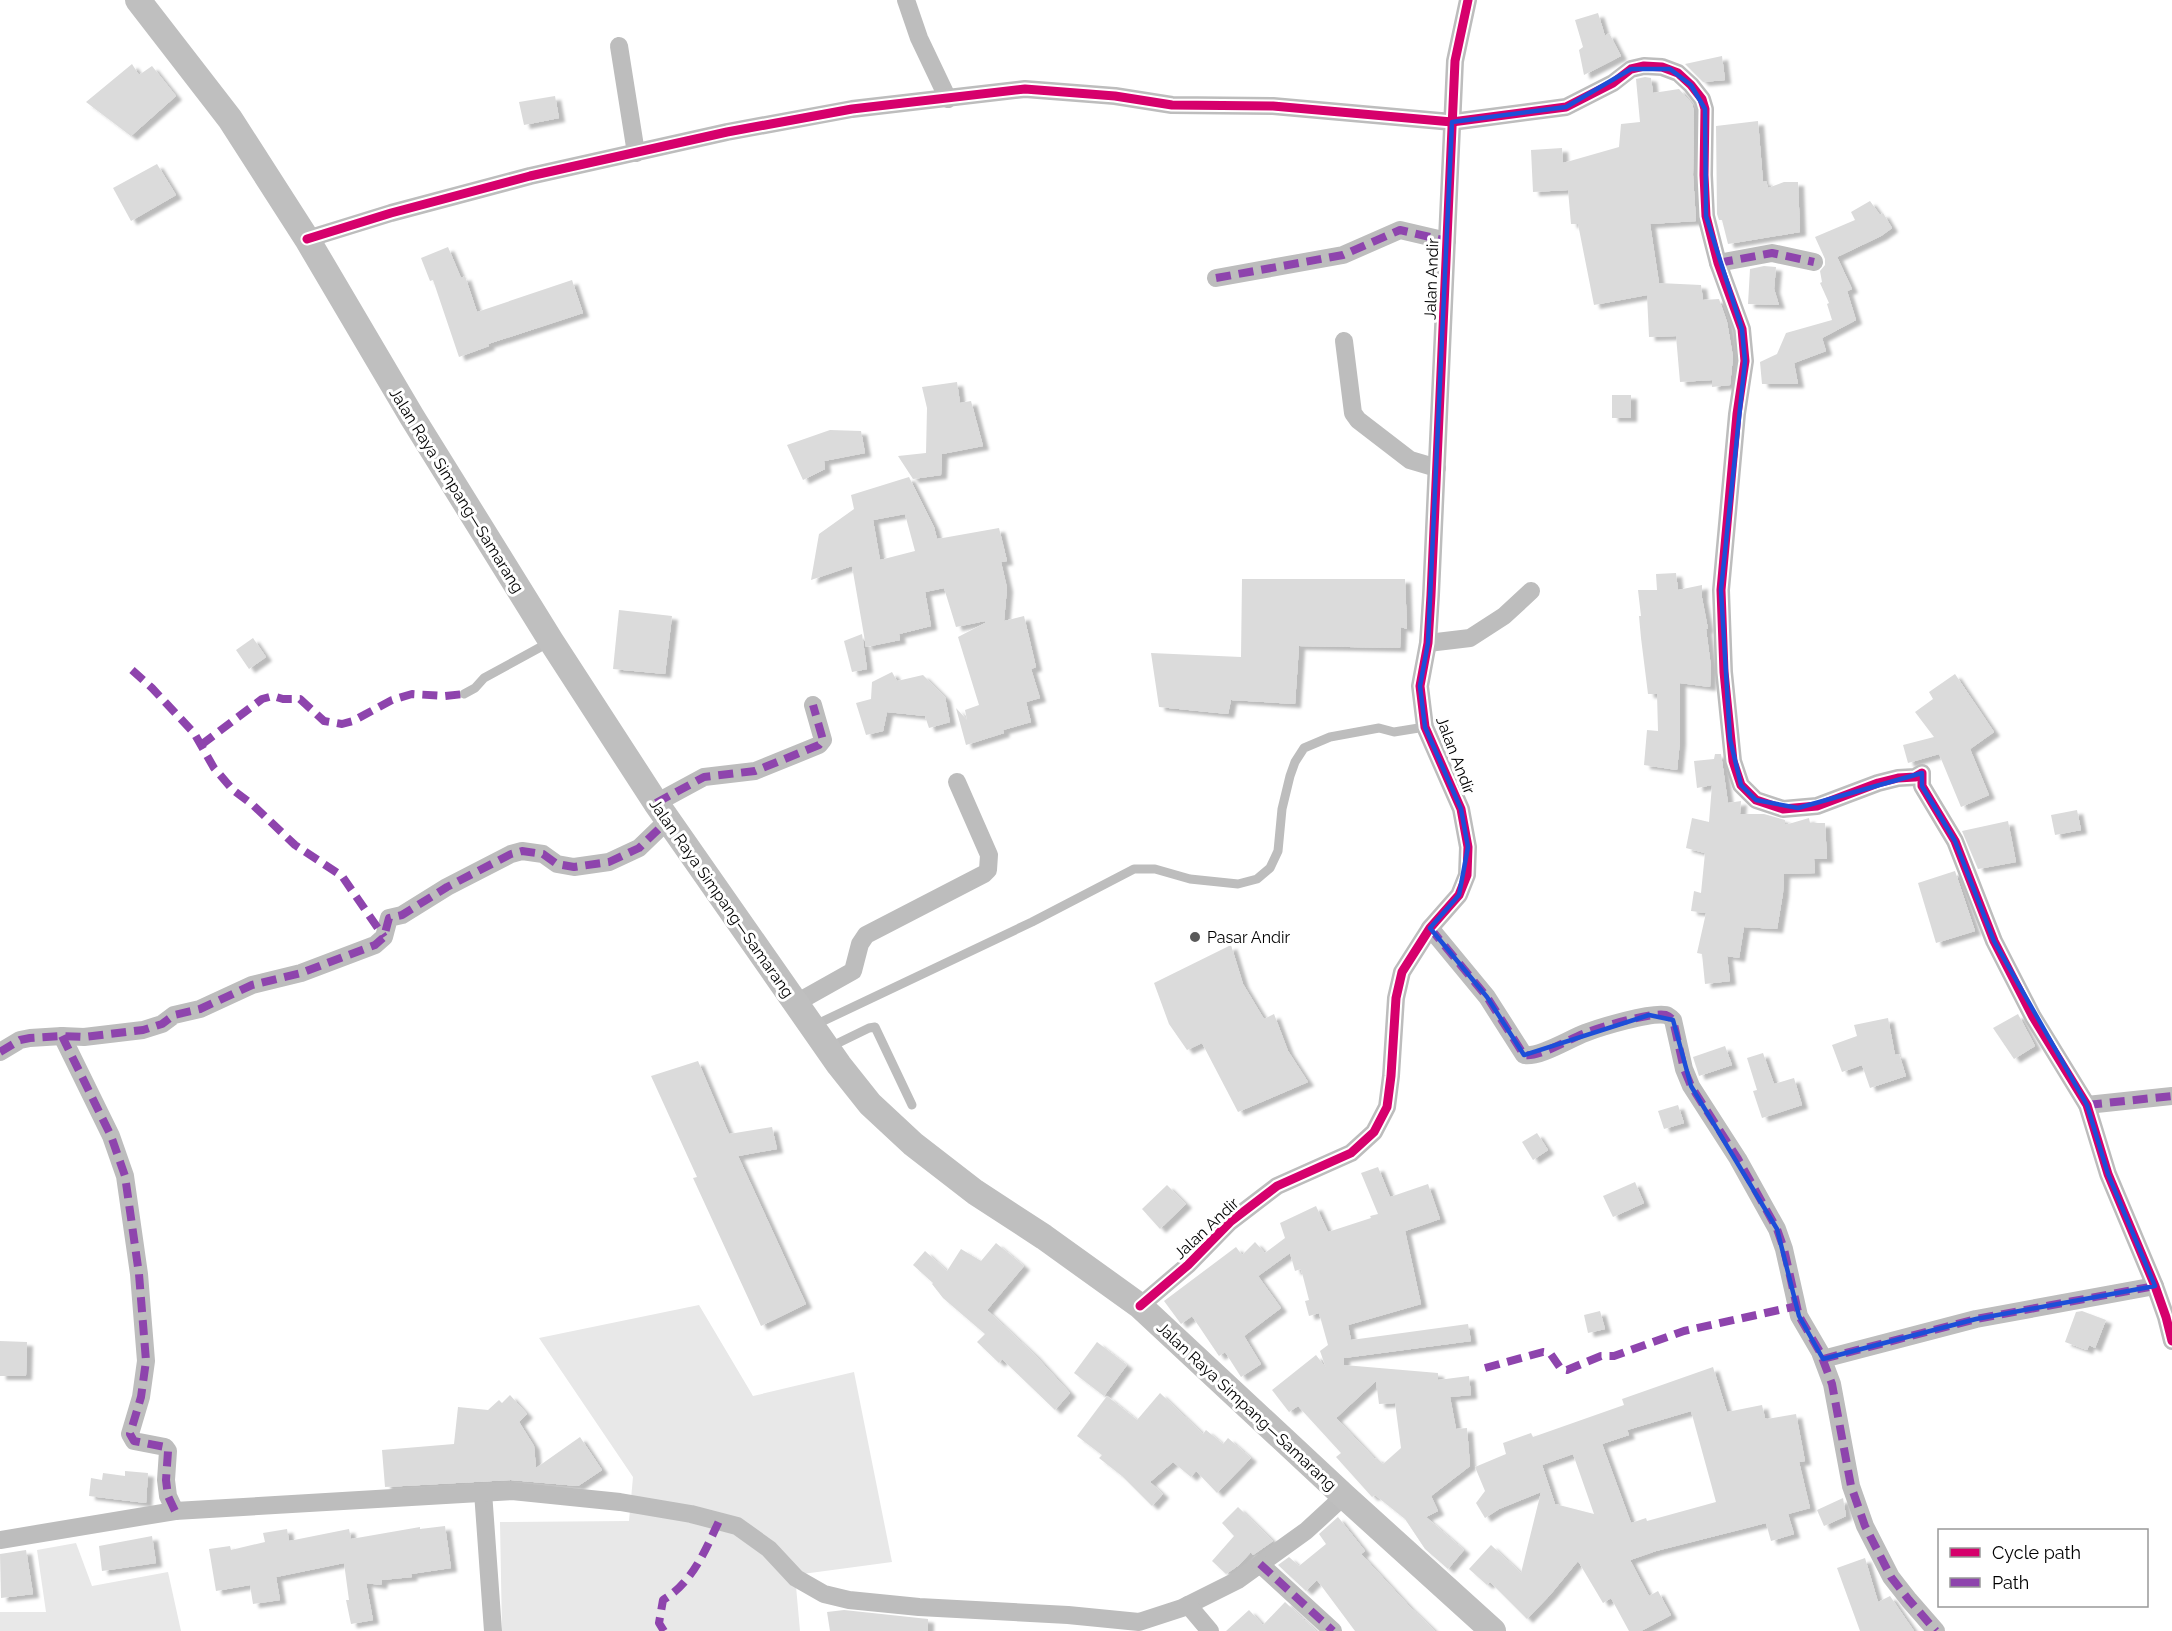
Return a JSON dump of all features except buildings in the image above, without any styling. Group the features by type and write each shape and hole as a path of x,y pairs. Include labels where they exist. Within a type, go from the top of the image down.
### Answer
{"main road":[{"name":"Jalan Raya Simpang—Samarang","path":"138,0 230,119 307,239 411,417 551,641 662,812 870,1104 913,1144 975,1192 1044,1237 1140,1306 1493,1631"}],"street":[{"path":"906,0 919,38 948,99"},
{"name":"Jalan Andir","path":"1140,1306 1188,1265 1230,1222 1277,1186 1351,1153 1374,1132 1387,1107 1396,998 1402,972 1430,928 1459,895 1467,875 1468,847 1461,809 1425,726 1420,686 1428,643 1455,62 1468,0"},
{"path":"619,46 636,153"},
{"path":"307,239 391,213 518,179 727,132 841,111 1024,90 1115,96 1172,105 1274,106 1452,122 1566,107 1613,83 1631,69 1644,66 1662,67 1678,73 1702,99 1705,109 1706,216 1718,263 1742,329 1745,361 1737,414 1721,590 1724,672 1730,739 1733,761 1741,785 1756,800 1783,808 1798,808 1817,806 1878,783 1915,777 1922,773 1922,786 1955,841 1994,941 2033,1017 2087,1105 2108,1174 2155,1286 2172,1341"},
{"path":"1216,278 1342,255 1400,230 1447,241"},
{"path":"1718,263 1772,253 1814,262"},
{"path":"1344,341 1353,413 1358,420 1410,460 1437,468"},
{"path":"1428,643 1470,638 1504,616 1531,591"},
{"path":"0,1052 20,1040 62,1035 84,1037 143,1030 162,1023 174,1015 200,1009 252,985 301,973 375,945 384,937 389,918 402,915 447,887 511,854 522,851 543,854 557,864 574,867 609,862 639,848 662,812 704,777 755,771 819,745 823,740 813,705"},
{"path":"796,1003 853,971 860,944 866,935 988,870 989,855 957,782"},
{"path":"1430,928 1487,997 1524,1054 1528,1056 1585,1033 1649,1015 1666,1015 1673,1020 1684,1069 1691,1086 1738,1159 1777,1229 1784,1249 1799,1316 1822,1359 1832,1384 1851,1486 1864,1526 1891,1577 1936,1631"},
{"path":"62,1035 111,1136 125,1176 139,1274 146,1361 141,1397 130,1434 134,1441 165,1448 168,1451 166,1480 168,1496 175,1511"},
{"path":"2087,1105 2172,1096"},
{"path":"1822,1359 1976,1318 2155,1286"},
{"path":"0,1540 175,1511 512,1491 620,1502 691,1514 737,1526 769,1549 796,1578 824,1594 849,1600 1139,1622 1188,1605 1238,1580 1306,1531 1344,1496"},
{"path":"483,1492 493,1631"},
{"path":"1260,1564 1333,1631"},
{"path":"1188,1605 1210,1631"}],"lane":[{"path":"464,694 475,688 484,678 551,641"},
{"path":"813,1026 1032,922 1134,869 1155,869 1190,879 1238,884 1257,879 1270,868 1278,851 1282,809 1290,776 1304,748 1330,737 1379,728 1394,732 1425,726"},
{"path":"828,1048 875,1027 912,1105"}],"highlighted area":[{"path":"1631,69 1670,69 1691,85 1705,109 1706,216 1742,329 1745,361 1721,590 1730,739 1741,785 1756,800 1798,808 1922,773 1922,786 1955,841 1994,941 2087,1105 2108,1174 2155,1286 1976,1319 1823,1359 1799,1316 1777,1229 1691,1086 1673,1020 1649,1015 1524,1055 1487,997 1430,928 1459,895 1468,847 1461,809 1425,727 1420,686 1428,643 1452,122 1566,107"}],"shaded area":[{"path":"699,1305 753,1396 854,1372 892,1562 795,1575 800,1631 502,1631 500,1522 629,1521 633,1477 539,1338"},
{"path":"76,1543 92,1586 168,1572 181,1631 0,1631 0,1612 46,1612 37,1550"}],"marked path":[{"path":"1216,278 1343,255 1400,230 1447,241"},
{"path":"1718,263 1772,253 1814,262"},
{"path":"132,670 194,733 214,768 233,790 253,805 295,845 342,876 384,937"},
{"path":"201,745 262,699 273,696 283,699 300,699 324,721 342,724 353,721 392,700 412,694 445,696 464,694"},
{"path":"656,803 704,777 755,771 819,745 823,740 813,705"},
{"path":"0,1052 20,1040 30,1038 84,1037 143,1030 162,1024 174,1015 200,1009 252,985 301,973 375,945 384,937 389,918 402,915 447,887 511,854 522,851 543,854 557,864 574,867 609,862 639,848 668,820"},
{"path":"1430,928 1487,997 1524,1055 1538,1054 1585,1033 1626,1021 1659,1015 1669,1016 1673,1020 1684,1069 1691,1086 1738,1159 1777,1229 1784,1249 1799,1316 1820,1352 1832,1384 1851,1486 1865,1526 1891,1577 1936,1631"},
{"path":"62,1036 111,1136 125,1176 139,1274 146,1361 141,1397 130,1434 134,1441 165,1447 168,1451 166,1480 168,1496 175,1511"},
{"path":"2087,1105 2172,1096"},
{"path":"1823,1359 1976,1319 2155,1286"},
{"path":"1485,1368 1543,1352 1550,1353 1561,1369 1567,1370 1601,1356 1614,1356 1684,1331 1797,1306"},
{"path":"664,1631 659,1623 663,1600 682,1585 690,1575 703,1555 719,1521"},
{"path":"1260,1564 1333,1631"}],"cycle path":[{"path":"1140,1306 1188,1265 1230,1222 1277,1186 1351,1153 1374,1132 1387,1107 1396,998 1402,972 1430,928 1459,895 1467,875 1468,847 1461,809 1425,727 1420,686 1428,643 1431,595 1455,61 1468,0"},
{"path":"307,239 391,213 530,176 727,132 852,109 1025,89 1115,96 1172,105 1273,106 1452,122 1566,107 1613,83 1631,69 1644,66 1662,67 1678,73 1702,99 1705,109 1706,216 1718,263 1742,329 1745,361 1737,414 1721,590 1724,672 1733,761 1741,785 1756,800 1783,809 1817,806 1878,783 1915,777 1922,773 1922,786 1955,841 1994,941 2033,1017 2087,1105 2108,1174 2155,1286 2172,1341"}],"place":[{"name":"Pasar Andir","path":"1195,937"}]}
